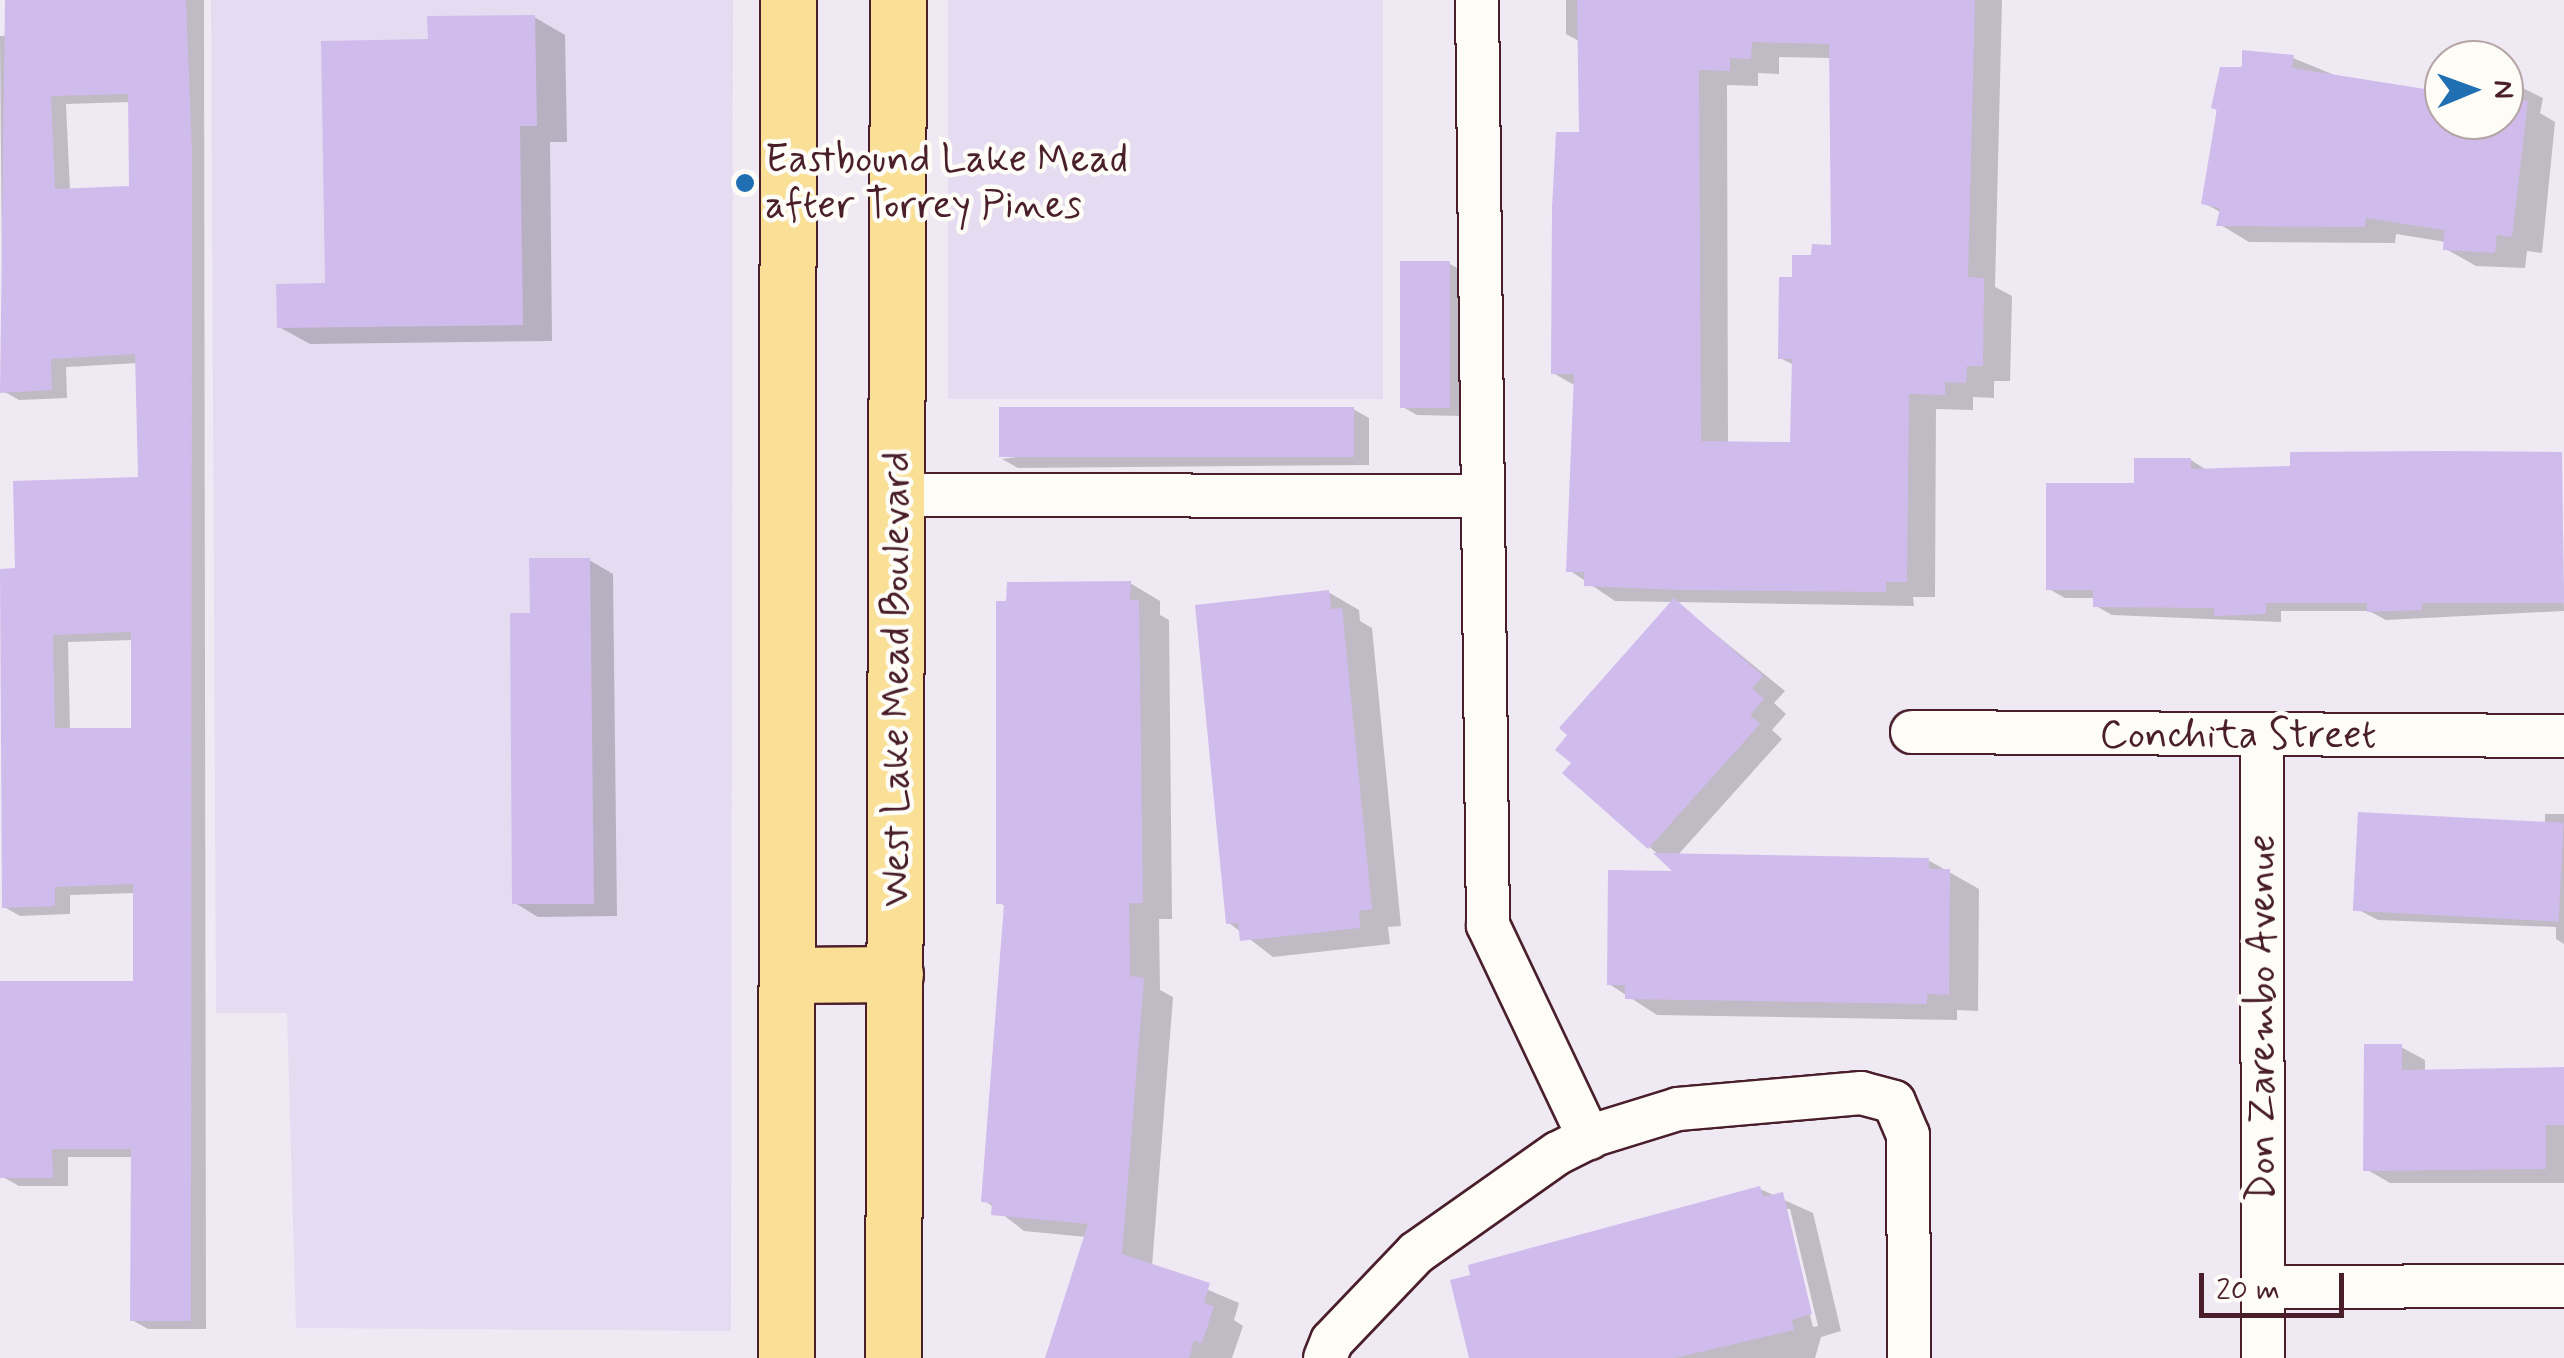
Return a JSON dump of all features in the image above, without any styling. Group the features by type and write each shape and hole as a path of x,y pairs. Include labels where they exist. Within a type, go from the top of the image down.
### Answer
{"main road":[{"path":"786,1358 788,0"},
{"name":"West Lake Mead Boulevard","path":"893,1358 898,0"},
{"path":"788,975 896,974"}],"street":[{"path":"1477,0 1488,925 1589,1138"},
{"path":"898,496 1480,496"},
{"name":"Conchita Street","path":"1912,732 2262,738 2564,736"},
{"name":"Don Zarembo Avenue","path":"2262,738 2263,1358"},
{"path":"1325,1358 1332,1341 1416,1253 1589,1138 1678,1110 1861,1093 1894,1102 1908,1135 1910,1358"},
{"path":"2263,1287 2564,1286"}],"shaded area":[{"path":"211,0 733,0 731,1331 296,1328 287,1013 216,1013"},
{"path":"948,0 1383,0 1383,399 948,399"}],"building":[{"path":"5,0 186,0 192,153 191,1321 130,1321 131,1149 52,1149 53,1178 0,1178 0,981 133,981 133,884 55,887 55,906 2,908 0,569 15,568 13,481 138,477 135,354 51,359 52,390 0,393","holes":["128,94 129,186 55,189 51,96","131,632 131,728 55,728 53,635"]},
{"path":"1577,0 1975,0 1968,277 1984,278 1983,366 1967,366 1966,383 1945,382 1945,395 1909,394 1907,582 1886,582 1886,592 1680,590 1584,586 1584,572 1566,572 1574,374 1551,374 1552,208 1556,132 1579,132","holes":["1752,42 1829,44 1831,245 1812,244 1811,255 1792,255 1792,277 1779,277 1778,359 1792,359 1790,442 1701,441 1699,70 1730,71 1730,58 1751,59"]},
{"path":"535,15 537,126 520,126 523,325 277,328 276,284 325,283 321,41 428,39 427,16"},
{"path":"2242,50 2294,55 2292,68 2424,89 2424,140 2523,140 2512,237 2497,235 2495,253 2443,250 2444,230 2366,218 2365,227 2216,226 2220,208 2201,204 2217,110 2211,108 2220,67 2242,67"},
{"path":"2524,100 2528,101 2524,135"},
{"path":"1400,261 1450,261 1450,408 1400,408"},
{"path":"999,407 1354,407 1354,457 999,457"},
{"path":"2290,452 2562,452 2564,603 2422,603 2422,610 2367,612 2367,603 2266,603 2266,614 2214,616 2214,608 2093,607 2093,590 2046,590 2046,483 2134,483 2134,458 2191,458 2191,469 2290,466"},
{"path":"529,558 590,558 594,904 512,904 510,613 530,613"},
{"path":"1131,581 1130,600 1139,600 1143,903 1129,903 1130,976 1144,978 1122,1254 1210,1283 1204,1303 1214,1306 1202,1343 1194,1341 1189,1358 1045,1358 1088,1224 991,1215 992,1203 981,1202 1004,904 996,904 996,601 1006,601 1007,582"},
{"path":"1329,590 1331,609 1342,608 1372,909 1359,911 1360,928 1240,941 1238,923 1226,924 1195,605"},
{"path":"1674,598 1763,676 1752,688 1764,699 1750,715 1760,724 1648,849 1562,773 1571,763 1555,750 1567,735 1559,728"},
{"path":"2358,812 2564,823 2559,922 2353,911"},
{"path":"1653,853 1929,858 1929,869 1950,869 1949,995 1927,994 1927,1004 1625,999 1625,985 1607,985 1608,870 1672,871"},
{"path":"2364,1044 2402,1044 2402,1070 2564,1067 2564,1125 2546,1125 2546,1169 2363,1171"},
{"path":"1760,1186 1763,1197 1783,1192 1812,1314 1792,1320 1794,1330 1675,1358 1469,1358 1450,1280 1470,1275 1468,1265"}],"place":[{"name":"Eastbound Lake Mead after Torrey Pines","path":"745,183"}]}
